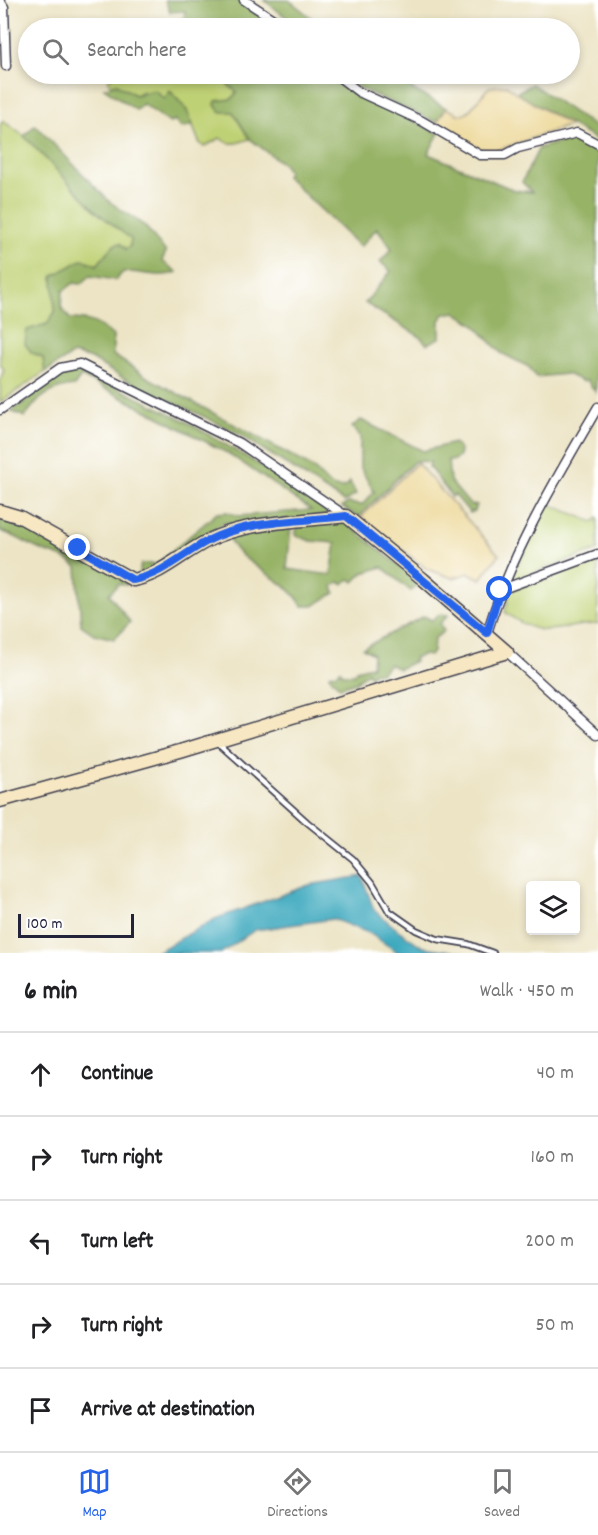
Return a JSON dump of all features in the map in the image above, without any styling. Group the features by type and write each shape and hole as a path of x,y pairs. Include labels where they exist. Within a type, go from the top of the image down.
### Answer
{"street":[{"path":"244,0 272,18"},
{"path":"1,5 6,66"},
{"path":"348,84 358,92 422,121 480,154 505,155 518,148 577,133 598,144"},
{"path":"0,410 60,368 80,364 239,443 346,516 487,633 598,735"},
{"path":"487,633 500,590 530,524 598,407"},
{"path":"0,511 20,517 133,580 149,577 214,537 235,529 346,516"},
{"path":"500,590 598,554"},
{"path":"0,801 216,740 507,652"}],"lane":[{"path":"216,740 307,822 353,859 372,882 389,911 416,930 437,939 468,944 493,953"}],"green space":[{"path":"165,0 239,0 265,18 184,18 185,11 170,12"},
{"path":"264,0 289,0 312,18 287,18"},
{"path":"117,84 227,84 237,92 233,105 234,111 250,139 228,143 220,138 204,147 199,142 186,109 170,91 164,100 142,91 135,95"},
{"path":"117,84 135,95 155,90 164,99 170,91 186,109 193,125 181,128 175,120 170,123 143,104 136,110 104,88"},
{"path":"227,84 342,84 350,91 439,133 428,154 514,190 532,192 522,182 539,148 575,138 598,154 596,393 587,380 584,382 567,374 536,377 529,367 501,353 474,324 455,312 444,314 440,321 440,338 427,344 419,336 365,303 391,271 380,262 392,249 377,228 360,247 286,176 288,171 284,165 250,139 233,112 220,112 215,105 216,101 232,99 237,92"},
{"path":"355,84 403,84 446,108 437,122 359,88"},
{"path":"532,84 598,129 598,141 516,93"},
{"path":"3,121 24,136 98,213 131,239 130,246 126,249 114,245 97,265 53,276 55,312 31,352 43,358 45,372 0,402 0,380 4,370 0,363 0,125"},
{"path":"35,125 110,202 145,226 166,252 162,261 177,272 157,275 123,272 116,280 90,276 81,284 74,283 63,291 61,307 70,319 88,321 103,328 113,336 113,355 147,377 305,463 332,486 346,487 350,482 356,494 344,502 238,433 123,378 91,359 73,354 45,372 43,358 31,352 25,344 27,330 47,324 55,312 53,276 83,259 97,265 114,245 120,243 126,249 130,246 131,239 98,213 24,136"},
{"path":"75,370 82,371 182,419 270,471 326,511 326,516 239,525 224,523 155,570 139,574 141,564 157,564 217,513 227,512 239,516 311,510 229,454 81,376 74,386 58,389 45,395 34,404 25,417 11,411 64,374"},
{"path":"361,420 423,451 454,443 460,450 459,457 452,461 448,460 450,481 470,505 477,505 475,511 470,513 455,495 452,497 429,467 430,462 415,461 358,517 342,507 348,503 362,505 374,492 360,467 360,436 352,427"},
{"path":"549,504 593,522 598,518 598,550 508,582"},
{"path":"0,515 17,519 126,580 127,585 119,584 109,594 130,622 114,639 94,634 81,625 77,567 64,558 0,531"},
{"path":"337,522 347,524 420,582 411,591 382,567 363,573 354,582 350,579 343,584 339,582 333,586 335,593 313,606 302,606 285,586 241,555 228,535 291,526 287,569 331,575 336,543 311,541 295,535 298,525"},
{"path":"598,558 598,624 542,630 519,622 505,612 511,590"},
{"path":"440,614 448,615 440,624 444,631 434,639 433,652 430,656 423,655 414,658 415,661 399,669 389,664 381,673 374,672 370,677 368,672 356,682 340,687 329,676 340,670 343,674 354,674 356,670 372,666 373,654 363,648 424,616 432,620"}],"sand":[{"path":"507,85 516,93 570,125 495,151 479,149 437,122 446,108 460,115 468,112 489,87"},
{"path":"417,463 499,555 481,579 469,573 453,578 427,569 361,517"}],"water":[{"path":"362,876 374,910 398,930 423,947 465,953 399,953 369,933 333,919 255,930 221,953 155,953 215,919 309,885"}],"route":[{"path":"78,548 133,580 149,577 214,537 235,529 346,516 487,633 500,590"}]}
